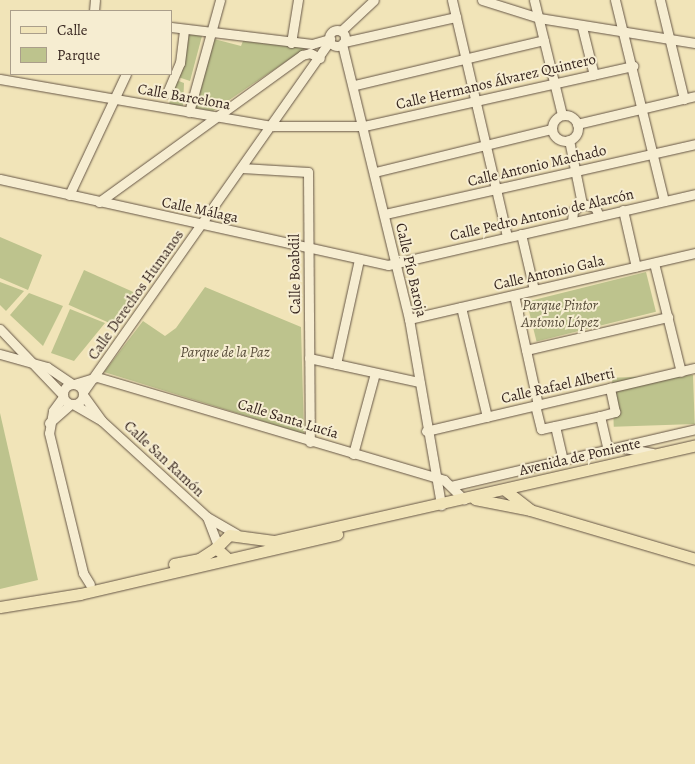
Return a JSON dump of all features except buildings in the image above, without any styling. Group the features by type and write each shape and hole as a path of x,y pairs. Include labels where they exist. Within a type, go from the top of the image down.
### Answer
{"main road":[{"name":"Avenida de Poniente","path":"424,508 695,445"},
{"path":"526,507 527,484"},
{"path":"505,490 526,507"},
{"path":"468,498 526,507 695,559"},
{"path":"424,508 274,541 251,539 237,534 221,551 198,567 0,607 199,559 221,551 249,552 288,546 424,508"},
{"path":"249,552 251,539"}],"street":[{"path":"189,112 220,0"},
{"path":"291,43 298,0"},
{"path":"336,42 334,31 341,32 374,0"},
{"path":"452,0 507,237"},
{"path":"482,0 539,18 582,27 695,43"},
{"path":"375,172 552,129 562,115 534,0"},
{"path":"616,0 664,201"},
{"path":"660,0 684,99"},
{"path":"172,27 211,34 312,44 336,42 456,16"},
{"path":"582,27 594,75"},
{"path":"167,92 180,63 184,29"},
{"name":"Calle Pío Baroja","path":"341,32 336,42 355,85 409,319 426,431 441,505"},
{"path":"355,85 544,40"},
{"name":"Calle Derechos Humanos","path":"49,423 83,394 97,377 201,225 320,58 336,42"},
{"path":"99,202 302,55 310,53 320,58"},
{"name":"Calle Hermanos Álvarez Quintero","path":"364,126 633,66"},
{"path":"70,195 126,75"},
{"name":"Calle Barcelona","path":"0,79 273,126 364,126"},
{"path":"562,115 578,124 695,96"},
{"path":"552,129 556,137 569,140 575,136 578,124"},
{"path":"569,140 582,204"},
{"name":"Calle Antonio Machado","path":"385,214 695,144"},
{"name":"Calle Boabdil","path":"242,168 308,172 310,442"},
{"name":"Calle Málaga","path":"0,179 359,259 396,264"},
{"name":"Calle Pedro Antonio de Alarcón","path":"396,264 695,194"},
{"path":"582,204 594,207 600,216"},
{"path":"572,222 573,212 582,204"},
{"path":"623,210 636,267"},
{"path":"521,234 534,290"},
{"name":"Calle Antonio Gala","path":"409,319 695,253"},
{"path":"336,364 359,259"},
{"path":"654,263 681,372"},
{"path":"514,295 541,429 615,412 610,388"},
{"path":"461,307 487,417"},
{"path":"526,350 668,317"},
{"path":"0,329 37,364 63,396"},
{"path":"0,354 37,364 73,384"},
{"path":"309,358 419,382"},
{"name":"Calle Rafael Alberti","path":"426,431 695,368"},
{"path":"353,454 375,373"},
{"path":"90,584 83,573 50,438 49,423 63,396 73,384 97,377"},
{"name":"Calle Santa Lucía","path":"97,377 437,479 468,498"},
{"name":"Calle San Ramón","path":"73,384 83,394 102,421 207,517 237,534"},
{"name":"Calle San Ramón","path":"63,396 72,404 102,421"},
{"name":"Avenida de Poniente","path":"600,416 608,450"},
{"name":"Avenida de Poniente","path":"555,426 563,460"},
{"name":"Avenida de Poniente","path":"451,486 695,429"},
{"path":"619,447 658,454"},
{"name":"Calle San Ramón","path":"207,517 221,551"}],"green space":[{"path":"187,34 202,36 190,81 178,77"},
{"path":"214,39 241,46 243,41 306,48 213,111 195,108"},
{"path":"176,80 184,83 183,106 169,104"},
{"path":"0,237 42,255 28,290 0,278"},
{"path":"84,270 133,292 118,327 69,305"},
{"name":"Parque Pintor Antonio López","path":"646,272 656,312 537,342 527,302"},
{"path":"0,282 24,291 6,311 0,305"},
{"name":"Parque de la Paz","path":"205,287 301,327 304,434 104,372 143,321 165,336 176,328"},
{"path":"29,293 63,306 43,346 10,315"},
{"path":"70,309 105,323 74,361 51,353"},
{"path":"693,375 695,424 614,427 612,378"},
{"path":"0,413 38,580 0,589"}]}
